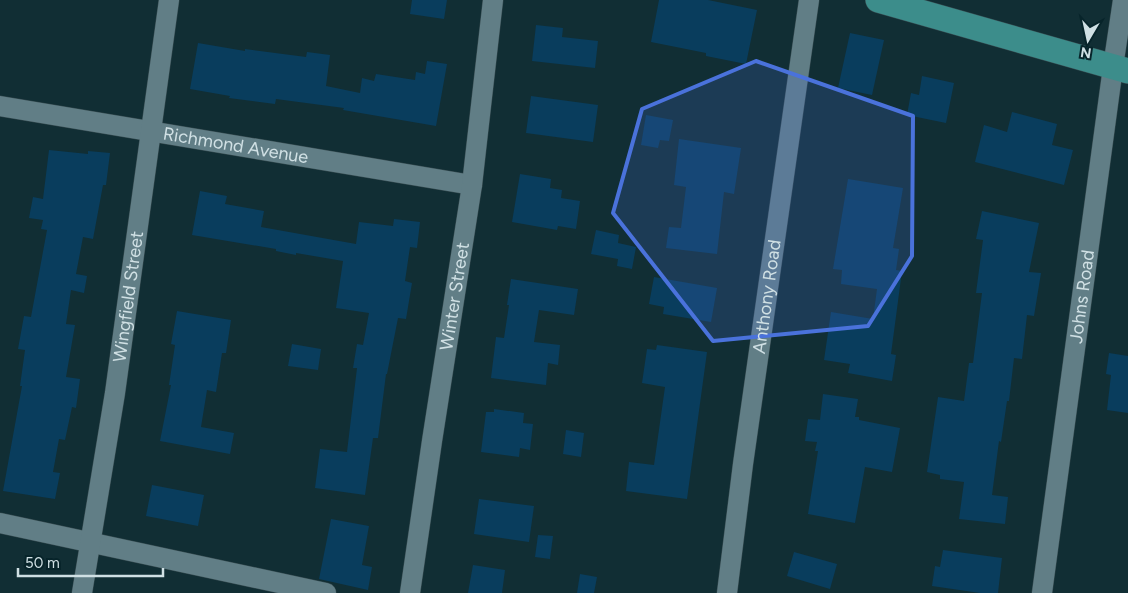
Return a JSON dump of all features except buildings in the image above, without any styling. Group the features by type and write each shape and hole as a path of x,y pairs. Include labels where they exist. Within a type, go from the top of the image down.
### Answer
{"main road":[{"path":"878,0 1120,69"}],"street":[{"name":"Wingfield Street","path":"82,593 115,393 169,0"},
{"name":"Winter Street","path":"410,593 433,431 472,185 493,0"},
{"name":"Anthony Road","path":"727,593 743,464 809,0"},
{"name":"Johns Road","path":"1042,593 1120,69 1123,0"},
{"name":"Richmond Avenue","path":"0,106 472,185"},
{"path":"0,523 326,593"}],"highlighted area":[{"path":"756,61 913,116 912,256 868,326 713,341 613,213 642,109"}]}
